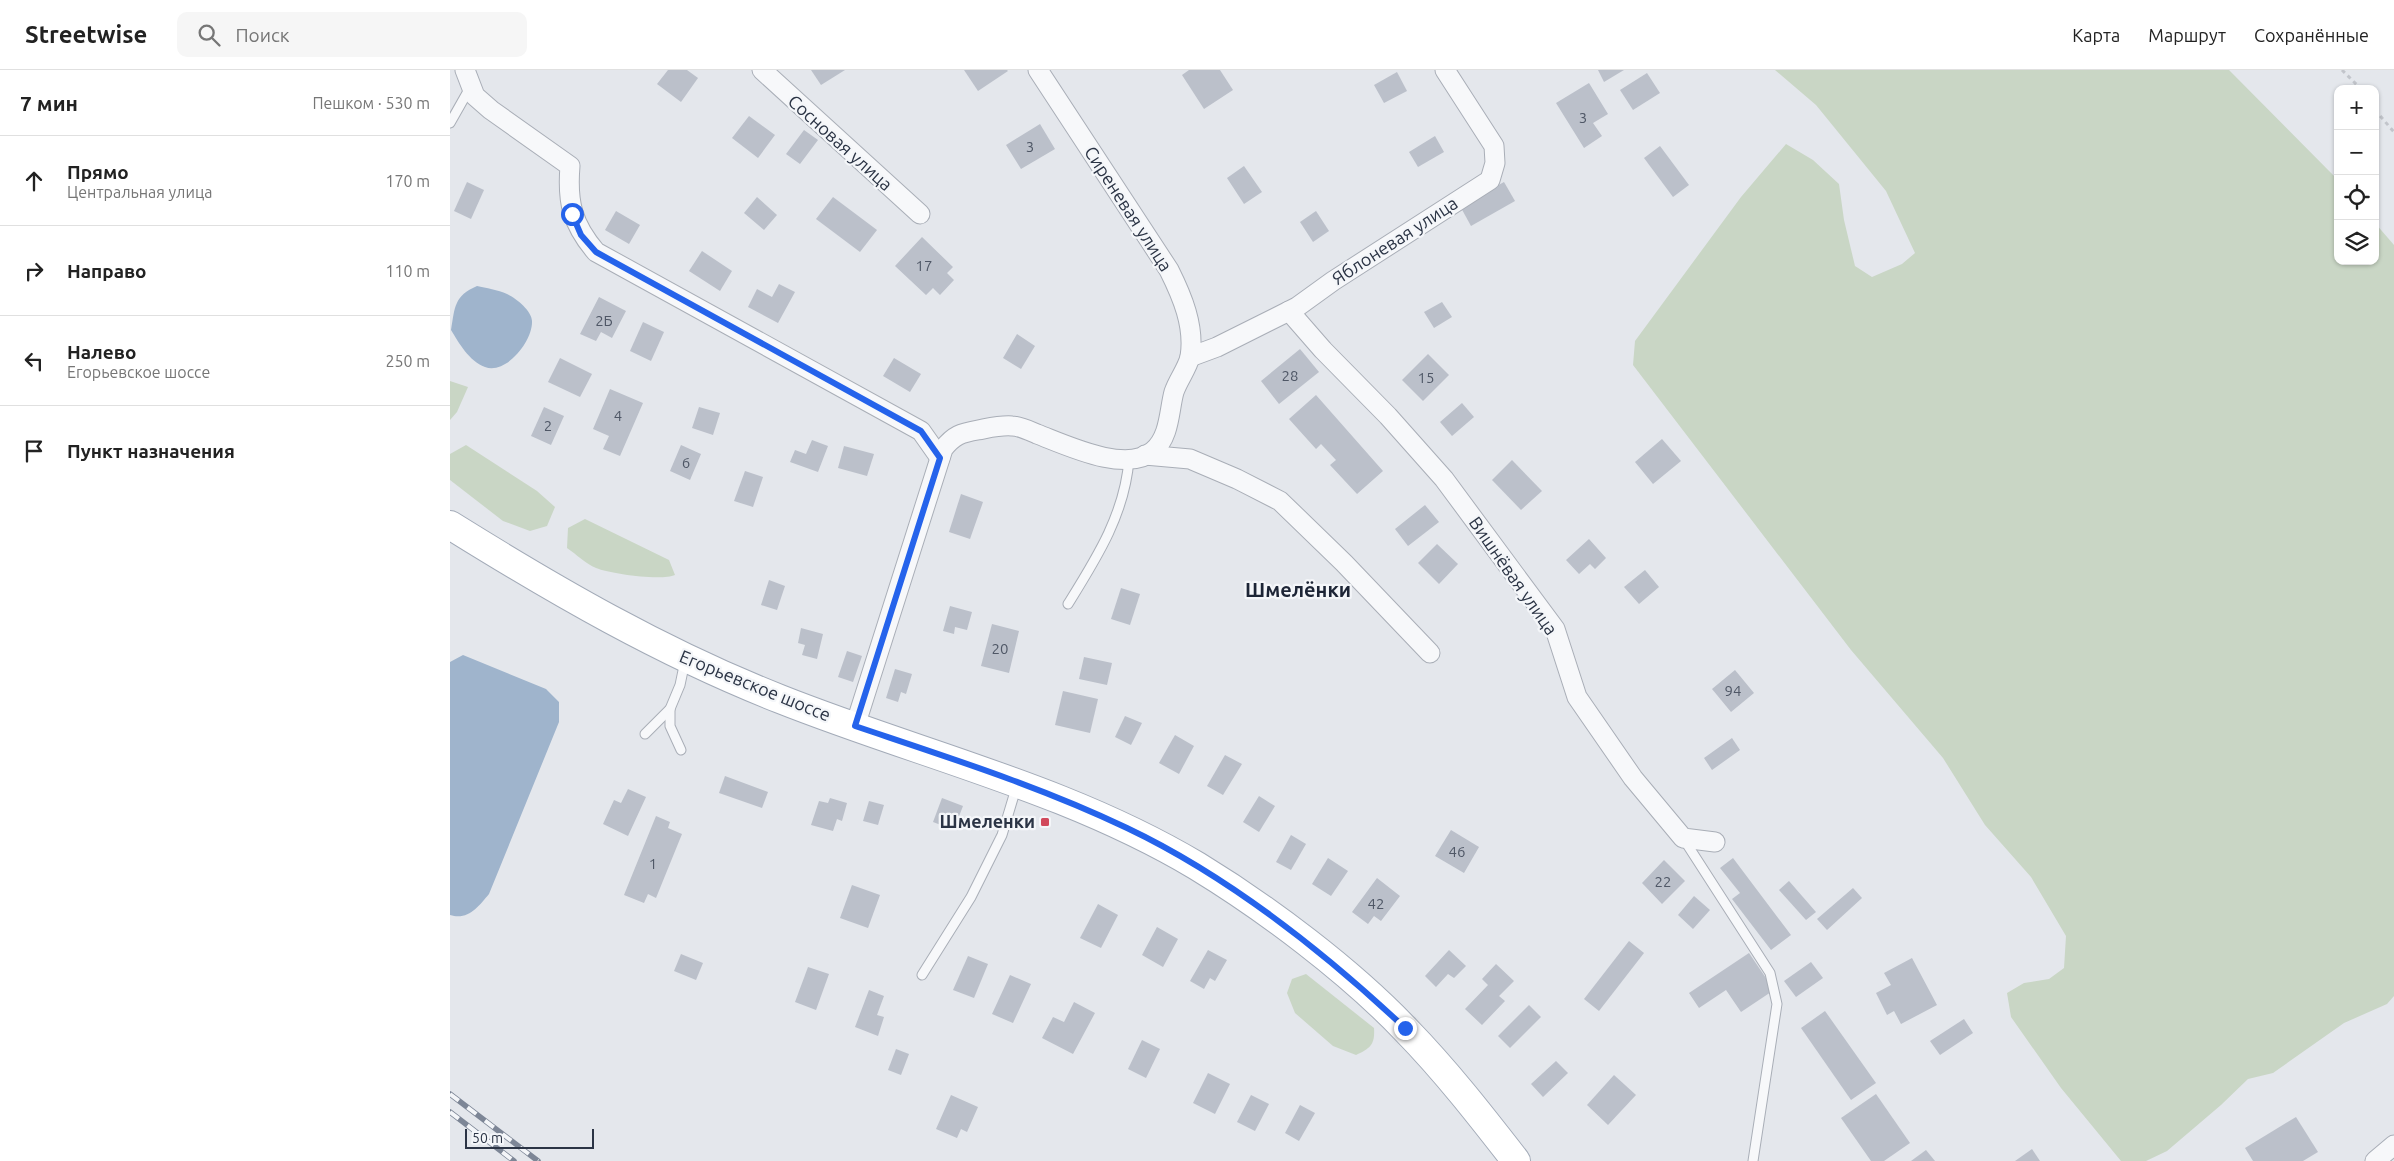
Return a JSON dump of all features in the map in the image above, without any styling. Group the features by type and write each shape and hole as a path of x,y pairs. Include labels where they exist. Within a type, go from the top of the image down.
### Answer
{"main road":[{"name":"Егорьевское шоссе","path":"450,525 544,583 685,659 782,700 1069,802 1129,829 1198,867 1260,909 1327,959 1405,1028 1460,1089 1516,1161"}],"street":[{"name":"Сосновая улица","path":"762,70 920,214"},
{"name":"Сиреневая улица","path":"1038,70 1169,270 1183,298 1189,326 1190,357"},
{"name":"Яблоневая улица","path":"1190,357 1218,347 1289,311 1490,180 1496,163 1494,146 1445,70"},
{"path":"468,78 475,96 490,110 570,166 568,186 572,214 581,235 596,252 921,431 940,458"},
{"name":"Вишнёвая улица","path":"1289,311 1322,350 1388,416 1444,479 1555,629 1577,697 1632,778 1683,838"},
{"path":"855,726 943,448 954,436 998,426 1013,426 1086,452 1119,460 1137,457 1153,451 1162,438 1172,412 1174,392 1190,357"},
{"path":"1137,457 1190,459 1237,479 1280,501 1344,563 1430,653"},
{"path":"1683,838 1715,842"},
{"path":"2375,1161 2394,1145"}],"lane":[{"path":"450,123 468,78"},
{"path":"1068,604 1092,566 1118,516 1128,478 1137,457"},
{"path":"645,734 670,708 680,685 685,659"},
{"path":"670,708 670,726 681,750"},
{"path":"922,975 971,897 1002,835 1018,783"},
{"path":"1683,838 1770,973 1776,1004 1753,1161"}],"path":[{"path":"2342,70 2357,85"},
{"path":"2379,115 2394,132"}],"green space":[{"path":"1775,70 2229,70 2334,176 2334,265 2379,265 2379,228 2394,245 2394,996 2387,1004 2344,1023 2273,1073 2248,1079 2167,1151 2146,1161 2121,1161 2061,1088 2011,1017 2007,993 2024,983 2049,979 2064,968 2066,936 2031,877 1985,825 1943,758 1851,650 1633,365 1635,341 1741,197 1786,144 1813,160 1839,184 1844,220 1855,266 1872,277 1902,264 1915,253 1886,191 1816,105"},
{"path":"450,381 468,387 457,412 450,420"},
{"path":"466,445 537,491 555,507 547,526 530,531 503,521 450,480 450,454"},
{"path":"585,519 669,560 675,575 668,577 636,576 603,570 589,564 567,548 568,528"},
{"path":"1306,974 1374,1028 1373,1042 1369,1048 1356,1055 1333,1046 1295,1013 1287,993 1292,979"}],"water":[{"path":"477,286 500,291 511,296 523,305 532,321 528,338 517,354 501,366 493,368 485,367 474,361 451,330 457,303 464,294"},
{"path":"463,655 546,689 559,702 559,722 489,894 468,914 456,916 450,915 450,662"}],"building":[{"path":"668,70 687,70 698,78 681,102 657,84"},
{"path":"811,70 845,70 821,85"},
{"path":"964,70 1007,70 1008,71 978,91"},
{"path":"1189,70 1220,70 1233,90 1204,109 1182,75"},
{"path":"1598,70 1624,70 1604,82"},
{"path":"1397,72 1407,91 1384,103 1374,85"},
{"path":"1647,73 1660,93 1633,110 1620,90"},
{"path":"1589,83 1608,114 1593,123 1602,136 1584,148 1556,103"},
{"path":"749,116 775,135 758,158 732,138"},
{"path":"1040,124 1055,149 1021,169 1006,145"},
{"path":"804,130 818,140 800,164 786,154"},
{"path":"1435,136 1444,152 1418,167 1409,152"},
{"path":"1660,146 1689,185 1673,197 1644,158"},
{"path":"1244,166 1262,192 1244,204 1227,178"},
{"path":"467,182 484,190 471,219 454,211"},
{"path":"1504,182 1515,201 1471,226 1460,206"},
{"path":"757,197 777,215 764,230 744,213"},
{"path":"833,197 877,230 860,252 816,219"},
{"path":"616,211 640,225 629,244 605,230"},
{"path":"1316,211 1329,231 1313,242 1300,222"},
{"path":"922,237 953,267 947,273 954,280 940,295 933,288 926,295 895,266"},
{"path":"702,251 732,271 720,291 689,271"},
{"path":"779,284 795,292 778,323 748,307 757,289 772,297"},
{"path":"599,297 626,311 612,338 601,332 596,341 580,334"},
{"path":"1442,302 1452,317 1434,328 1424,312"},
{"path":"643,322 664,332 651,361 630,351"},
{"path":"1017,334 1035,346 1021,369 1003,358"},
{"path":"1300,349 1319,372 1279,404 1261,381"},
{"path":"1428,354 1449,375 1423,401 1402,380"},
{"path":"560,358 592,374 580,397 548,382"},
{"path":"894,358 921,374 910,392 883,376"},
{"path":"610,389 643,403 620,456 603,449 609,436 593,429"},
{"path":"1316,395 1383,471 1357,494 1330,465 1336,460 1321,444 1316,449 1289,419"},
{"path":"1462,403 1474,417 1452,436 1440,422"},
{"path":"544,407 564,416 551,445 531,436"},
{"path":"699,407 720,413 713,435 692,428"},
{"path":"1662,439 1681,461 1653,484 1635,462"},
{"path":"812,440 828,446 818,472 790,462 795,450 806,454"},
{"path":"681,445 701,454 690,480 670,471"},
{"path":"844,446 874,454 867,476 838,468"},
{"path":"1512,460 1542,491 1521,510 1492,480"},
{"path":"745,471 763,477 753,507 734,501"},
{"path":"961,494 983,502 970,539 949,532"},
{"path":"1425,505 1439,522 1408,546 1395,529"},
{"path":"1589,539 1606,558 1595,569 1590,564 1579,574 1566,560"},
{"path":"1437,544 1458,564 1439,584 1418,563"},
{"path":"1645,570 1659,587 1639,604 1624,587"},
{"path":"769,580 785,586 777,610 761,605"},
{"path":"1121,588 1140,594 1130,625 1111,619"},
{"path":"950,606 972,612 967,630 955,627 954,634 943,631"},
{"path":"992,624 1019,631 1009,673 981,666"},
{"path":"801,628 823,634 817,659 802,655 805,645 798,643"},
{"path":"847,651 862,656 853,682 838,677"},
{"path":"1084,657 1112,663 1107,685 1079,679"},
{"path":"895,669 912,674 906,694 901,692 898,702 886,698"},
{"path":"1735,670 1754,693 1731,712 1712,689"},
{"path":"1063,691 1098,699 1090,733 1055,725"},
{"path":"1125,716 1142,723 1131,745 1115,737"},
{"path":"1175,735 1194,746 1179,774 1159,763"},
{"path":"1732,738 1740,750 1712,770 1704,758"},
{"path":"1225,755 1242,764 1223,795 1207,786"},
{"path":"725,776 768,792 762,808 719,793"},
{"path":"628,789 646,797 628,836 603,824 614,800 621,803"},
{"path":"1259,796 1275,806 1259,832 1243,822"},
{"path":"830,798 847,803 842,821 837,819 833,831 811,825 819,801 828,803"},
{"path":"942,798 963,806 958,819 950,816 946,827 933,822"},
{"path":"869,801 884,805 878,825 863,821"},
{"path":"656,816 670,822 668,828 682,834 656,898 648,894 644,903 624,895"},
{"path":"1451,830 1479,847 1464,873 1435,856"},
{"path":"1291,835 1306,844 1291,870 1276,862"},
{"path":"1328,858 1348,871 1331,896 1312,884"},
{"path":"1733,858 1791,935 1771,950 1732,899 1740,893 1720,868"},
{"path":"1664,860 1685,881 1662,904 1642,883"},
{"path":"1377,878 1400,896 1381,921 1374,916 1368,924 1352,912"},
{"path":"1789,881 1816,912 1806,920 1779,890"},
{"path":"852,885 880,895 868,928 840,918"},
{"path":"1853,888 1862,898 1827,930 1817,919"},
{"path":"1694,896 1710,910 1693,929 1678,915"},
{"path":"1098,904 1118,915 1101,948 1080,938"},
{"path":"1157,927 1178,939 1163,967 1142,955"},
{"path":"1629,941 1644,953 1599,1011 1584,999"},
{"path":"1208,950 1227,960 1215,981 1210,978 1204,989 1190,981"},
{"path":"1449,950 1466,966 1454,978 1448,974 1436,987 1425,976"},
{"path":"1749,953 1774,990 1741,1012 1726,990 1699,1008 1689,993"},
{"path":"681,954 703,963 696,980 674,971"},
{"path":"968,956 988,964 974,998 953,990"},
{"path":"1912,958 1937,1005 1901,1024 1894,1011 1887,1015 1876,993 1891,985 1884,973"},
{"path":"1811,962 1823,978 1796,997 1784,981"},
{"path":"1496,964 1514,981 1499,996 1505,1001 1482,1025 1465,1009 1488,985 1482,979"},
{"path":"808,967 829,974 816,1010 795,1002"},
{"path":"1010,975 1031,984 1013,1023 992,1014"},
{"path":"869,990 884,996 877,1015 884,1017 878,1036 855,1027"},
{"path":"1074,1002 1095,1013 1073,1054 1042,1038 1053,1017 1064,1022"},
{"path":"1529,1005 1541,1017 1510,1048 1498,1036"},
{"path":"1825,1011 1876,1083 1851,1100 1801,1028"},
{"path":"1964,1019 1973,1033 1940,1055 1930,1041"},
{"path":"1142,1040 1160,1049 1146,1078 1128,1069"},
{"path":"896,1049 909,1054 901,1075 888,1070"},
{"path":"1556,1061 1568,1073 1543,1097 1531,1084"},
{"path":"1208,1073 1230,1084 1215,1114 1193,1103"},
{"path":"1614,1075 1636,1095 1608,1125 1587,1105"},
{"path":"1876,1094 1910,1143 1884,1161 1871,1161 1841,1118"},
{"path":"951,1095 978,1107 967,1132 961,1129 957,1138 936,1129"},
{"path":"1251,1095 1269,1104 1255,1131 1237,1122"},
{"path":"1300,1105 1315,1113 1299,1141 1285,1133"},
{"path":"2296,1117 2318,1152 2303,1161 2253,1161 2245,1148"},
{"path":"2032,1149 2040,1161 2015,1161"},
{"path":"1926,1150 1935,1161 1911,1161"}],"railway":[{"path":"450,1094 538,1161"},
{"path":"450,1112 514,1161"}],"place":[{"name":"Шмеленки","path":"1045,822"}],"district":[{"name":"Шмелёнки","path":"1298,590"}],"route":[{"path":"572,214 581,235 596,252 849,394 921,431 940,458 855,726 1004,776 1129,829 1198,867 1260,909 1327,959 1405,1028"}]}
